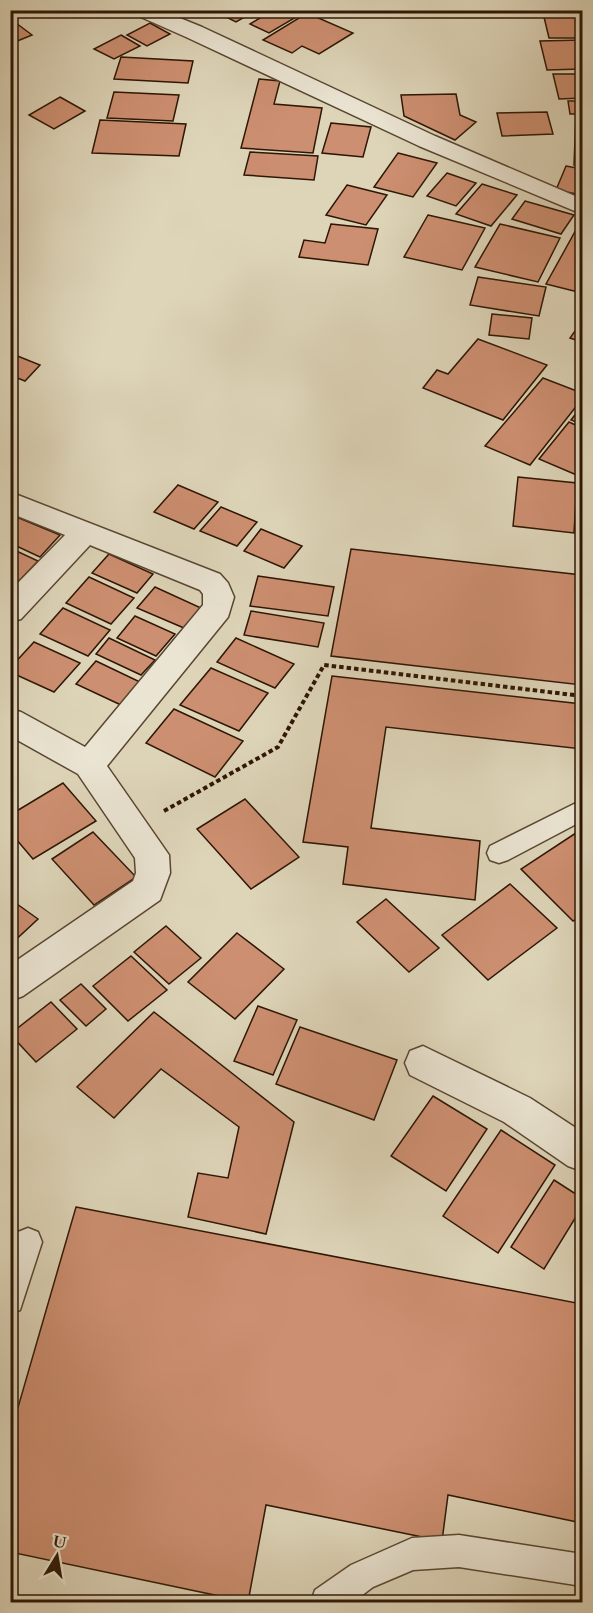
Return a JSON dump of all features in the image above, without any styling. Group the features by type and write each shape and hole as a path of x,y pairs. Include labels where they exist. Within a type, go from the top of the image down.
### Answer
{"street":[{"path":"141,10 194,32 427,141 582,207"},
{"path":"10,502 210,582 217,588 220,600 217,609 89,765"},
{"path":"10,611 85,532"},
{"path":"10,721 89,765 153,855 153,873 148,890 10,985"},
{"path":"423,1063 517,1110 582,1154"}],"lane":[{"path":"499,853 582,810"},
{"path":"10,1300 28,1242"},
{"path":"327,1602 362,1576 412,1554 459,1551 582,1570"}],"path":[{"path":"134,828 278,747 324,665 582,696"}],"building":[{"path":"212,10 257,10 236,22"},
{"path":"273,10 298,10 303,13 269,33 250,24"},
{"path":"307,13 353,33 319,54 302,46 292,53 263,40"},
{"path":"582,16 582,38 549,38 544,17"},
{"path":"12,20 32,35 10,44"},
{"path":"150,23 170,34 147,46 127,35"},
{"path":"121,35 140,46 114,59 94,49"},
{"path":"582,40 582,69 547,70 540,41"},
{"path":"121,57 193,61 188,83 114,79"},
{"path":"553,74 582,74 582,98 559,99"},
{"path":"259,79 280,81 274,104 322,108 313,153 241,148"},
{"path":"114,92 179,95 173,121 107,118"},
{"path":"456,94 460,115 476,122 455,140 404,116 401,95"},
{"path":"60,97 85,111 54,129 29,115"},
{"path":"568,101 582,101 582,114 570,114"},
{"path":"547,112 553,134 502,136 497,113"},
{"path":"576,115 582,116 582,166 574,165"},
{"path":"100,120 186,124 179,156 92,153"},
{"path":"331,123 371,127 363,157 322,153"},
{"path":"250,152 318,156 314,180 244,175"},
{"path":"398,153 437,163 413,197 374,187"},
{"path":"566,166 582,169 582,195 556,190"},
{"path":"447,173 476,183 456,206 427,196"},
{"path":"482,184 517,195 491,226 456,214"},
{"path":"347,185 387,195 366,225 326,215"},
{"path":"525,201 574,215 561,234 512,219"},
{"path":"428,215 485,228 462,270 404,257"},
{"path":"582,219 582,293 546,284"},
{"path":"331,224 378,229 368,265 299,257 304,240 325,243"},
{"path":"500,224 560,238 538,282 475,267"},
{"path":"478,277 546,287 539,316 470,305"},
{"path":"492,314 532,318 529,339 489,335"},
{"path":"582,321 582,342 570,338"},
{"path":"478,339 547,365 503,420 423,388 437,370 448,374"},
{"path":"10,353 40,365 25,381 10,375"},
{"path":"543,378 582,393 582,399 530,465 485,446"},
{"path":"582,406 582,424 571,420"},
{"path":"569,422 582,428 582,471 579,476 539,459"},
{"path":"518,477 577,483 574,533 513,526"},
{"path":"178,485 218,502 194,529 154,512"},
{"path":"221,507 257,522 237,546 200,531"},
{"path":"19,518 60,535 40,557 10,543 10,526"},
{"path":"261,529 302,546 284,568 244,551"},
{"path":"10,548 38,561 19,581 10,578"},
{"path":"351,549 582,575 582,685 331,656"},
{"path":"109,554 153,574 137,593 92,573"},
{"path":"258,576 334,587 328,616 250,606"},
{"path":"89,577 134,598 111,624 66,603"},
{"path":"155,587 201,608 184,628 137,608"},
{"path":"63,608 110,630 88,656 40,634"},
{"path":"251,611 324,623 318,647 244,635"},
{"path":"135,616 175,634 156,656 117,638"},
{"path":"109,638 155,660 141,675 96,654"},
{"path":"236,638 294,664 275,688 217,662"},
{"path":"34,642 80,663 54,692 10,672 10,668"},
{"path":"96,661 140,682 121,705 76,684"},
{"path":"211,668 268,693 239,731 180,705"},
{"path":"332,676 582,704 582,749 386,727 371,828 480,841 475,900 343,884 348,847 303,842"},
{"path":"174,709 243,741 215,777 146,743"},
{"path":"63,783 96,821 33,859 10,832 10,815"},
{"path":"245,799 299,857 251,889 197,829"},
{"path":"582,829 582,915 573,921 521,869"},
{"path":"93,832 136,877 94,905 52,859"},
{"path":"510,884 557,928 488,980 442,935"},
{"path":"10,899 38,919 10,945"},
{"path":"386,899 439,948 409,972 357,922"},
{"path":"166,926 201,958 169,984 134,952"},
{"path":"237,933 284,969 235,1019 188,982"},
{"path":"131,956 167,990 128,1021 93,986"},
{"path":"81,984 106,1009 86,1026 60,1000"},
{"path":"51,1002 77,1029 36,1062 10,1034"},
{"path":"258,1006 297,1020 273,1075 234,1061"},
{"path":"154,1012 294,1122 266,1234 188,1217 198,1173 228,1178 239,1127 161,1069 114,1118 77,1087"},
{"path":"300,1027 397,1060 374,1120 276,1084"},
{"path":"433,1096 487,1129 446,1191 391,1156"},
{"path":"501,1130 555,1165 498,1253 443,1216"},
{"path":"554,1180 582,1198 582,1207 544,1269 511,1247"},
{"path":"76,1207 582,1304 582,1523 448,1495 442,1541 266,1505 248,1602 10,1552 10,1435"}]}
